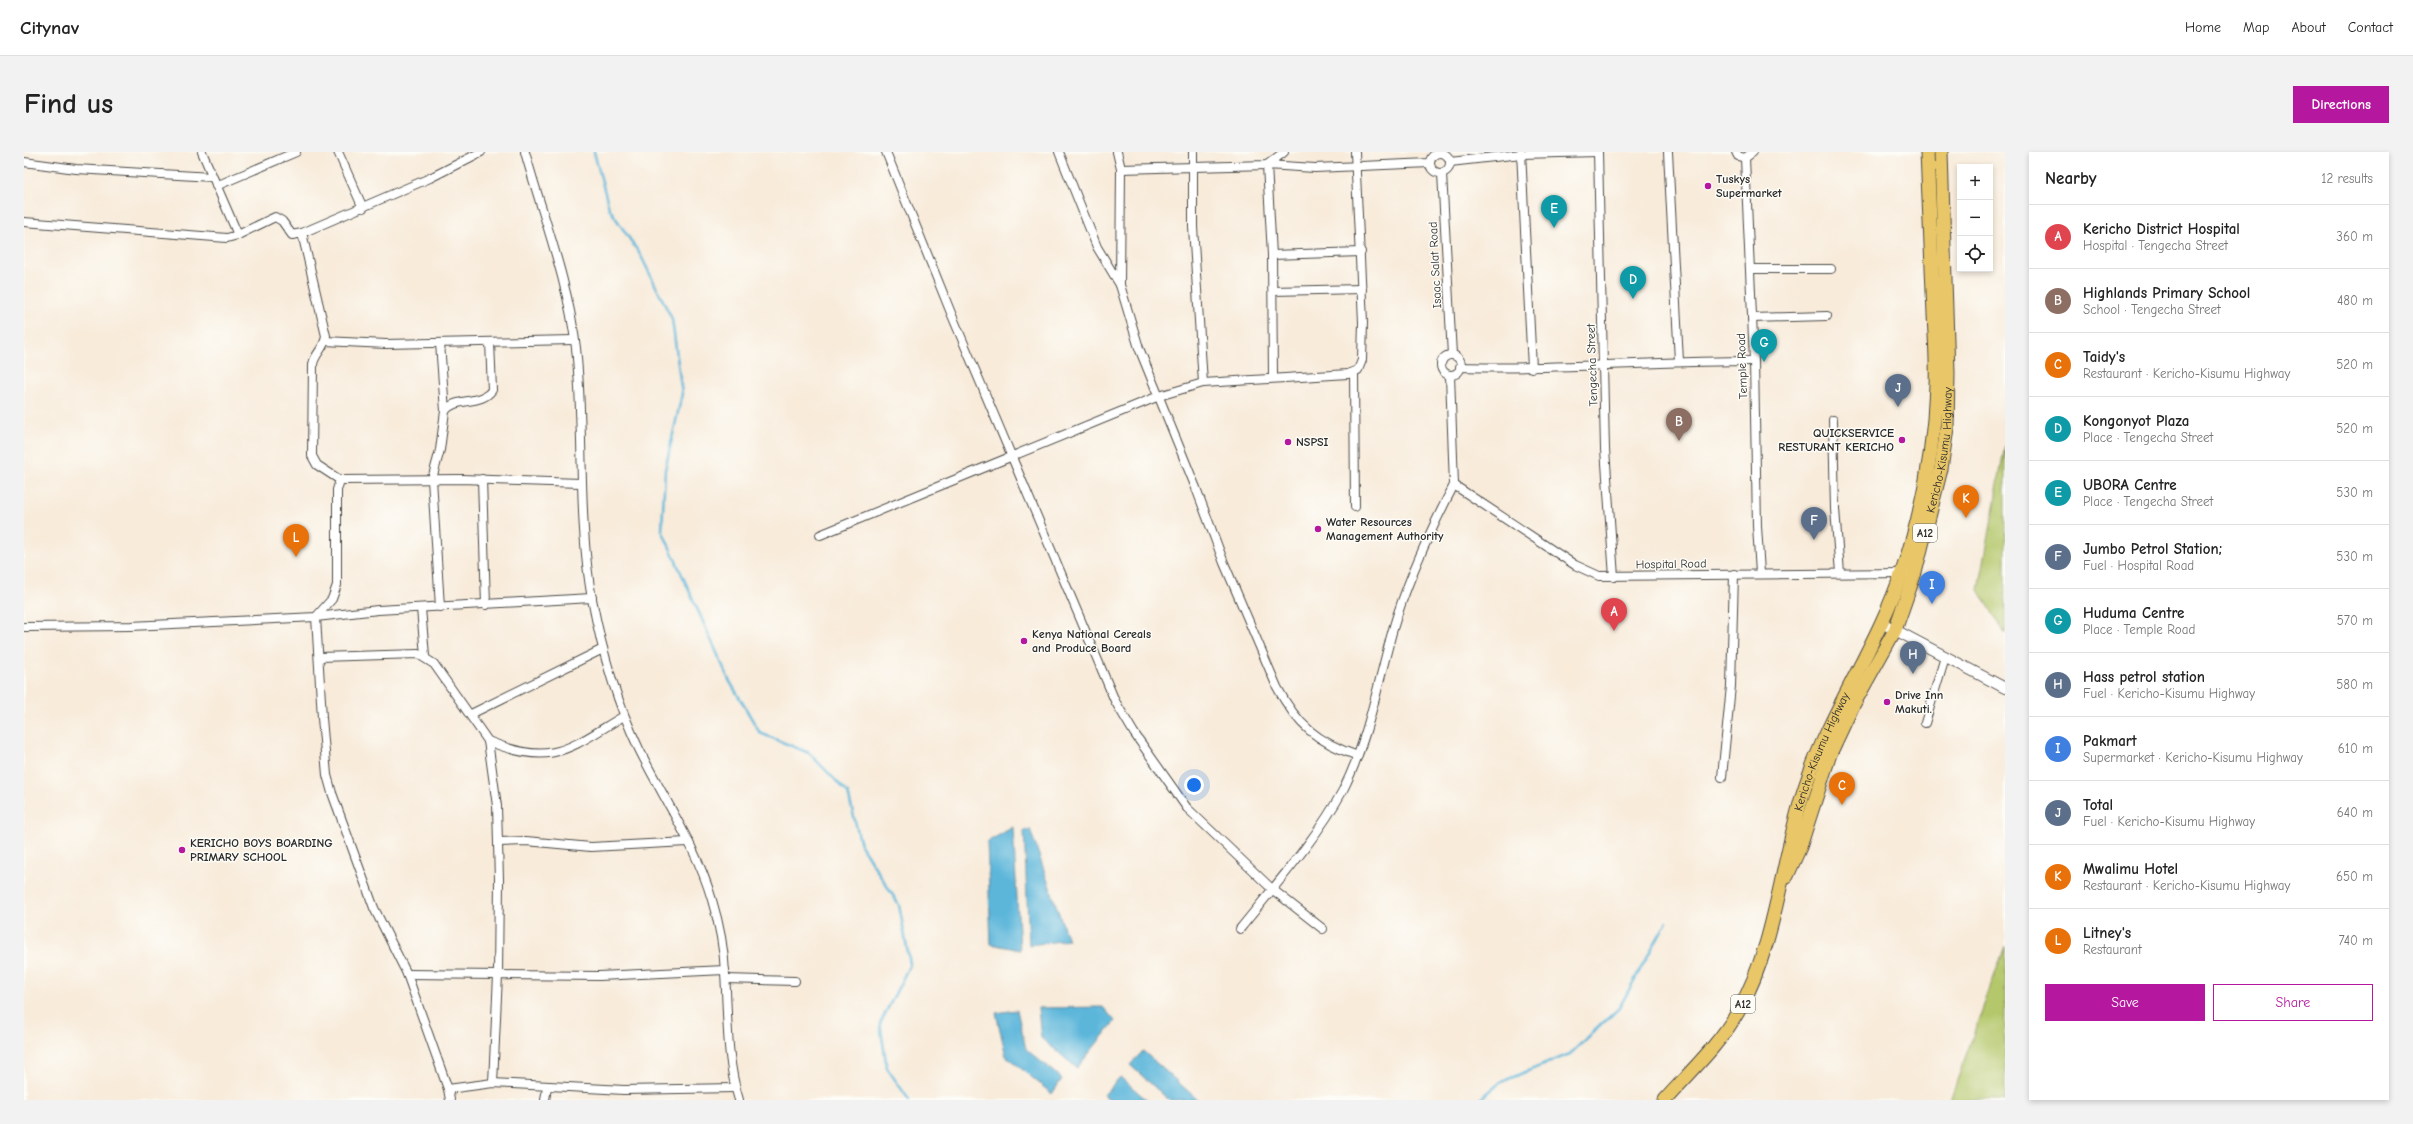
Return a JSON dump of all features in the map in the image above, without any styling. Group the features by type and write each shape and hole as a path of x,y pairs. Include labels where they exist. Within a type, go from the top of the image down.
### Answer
{"highway":[{"name":"Kericho-Kisumu Highway","path":"1781,886 1796,858 1830,754 1852,707 1895,630 1929,468 1937,384 1927,152"},
{"name":"Kericho-Kisumu Highway","path":"1665,1100 1738,1014 1757,970 1781,886 1785,863 1804,789 1820,745 1908,573 1941,470 1947,428 1947,307 1941,152"}],"street":[{"path":"202,152 238,235"},
{"path":"216,186 296,152"},
{"path":"338,152 363,208"},
{"path":"24,222 227,238 238,235 275,217 282,221 292,236 363,208 430,178 481,152"},
{"path":"525,152 564,281 574,340 583,520 592,598 603,649 624,716 687,842 712,897 720,930 726,979 728,1036 735,1088 739,1100"},
{"path":"886,152 951,312 1013,455 1115,701 1128,723 1187,808 1272,889 1322,929"},
{"path":"1059,152 1097,247 1120,285 1131,324 1224,562 1286,703 1302,725 1322,741 1334,748 1358,756"},
{"path":"1117,152 1121,169 1120,285"},
{"path":"1193,152 1193,227 1203,382"},
{"path":"1267,165 1284,152"},
{"path":"1448,157 1448,169 1442,173 1432,170 1430,163 1432,156 1438,152 1448,157 1521,153 1598,152"},
{"name":"Tengecha Street","path":"1598,152 1605,449 1614,577"},
{"path":"1668,152 1679,361"},
{"path":"1736,152 1738,156 1745,158 1753,152"},
{"path":"820,535 1159,396 1203,382 1354,372 1361,365 1362,360 1361,252 1354,153"},
{"path":"1521,153 1532,368"},
{"name":"Temple Road","path":"1745,158 1754,361 1756,526 1760,573"},
{"path":"24,162 76,169 212,177"},
{"path":"1121,169 1267,165 1315,168 1430,163"},
{"path":"1267,165 1272,254 1273,377"},
{"name":"Isaac Salat Road","path":"1442,173 1452,355"},
{"path":"302,233 322,319 325,341 313,364 312,456 317,465 340,480 482,479 581,483"},
{"path":"1272,254 1361,252"},
{"path":"1750,270 1831,268"},
{"path":"1273,291 1362,288"},
{"path":"1752,318 1827,316"},
{"path":"325,341 386,344 574,340"},
{"path":"445,411 451,405 480,399 490,393 492,387 490,342"},
{"path":"440,343 445,411 440,450 432,479 440,607"},
{"path":"1452,355 1458,358 1460,367 1457,372 1450,375 1444,372 1441,364 1444,358 1452,355"},
{"path":"1460,367 1532,368 1679,361 1754,361"},
{"path":"1354,372 1355,507"},
{"path":"1240,929 1324,820 1342,791 1358,756 1405,592 1430,531 1454,485 1450,375"},
{"path":"1833,420 1835,509 1840,572"},
{"path":"482,479 486,605"},
{"path":"340,480 336,506 337,585 332,599 316,617 326,761 332,793 374,908 407,974 448,1089 450,1100"},
{"name":"Hospital Road","path":"1454,485 1575,565 1599,576 1614,577 1840,572 1908,573"},
{"path":"1722,776 1731,686 1734,574"},
{"path":"24,627 131,626 316,617 420,608 592,598"},
{"path":"420,608 425,656"},
{"path":"1882,623 2005,688"},
{"path":"470,714 603,649"},
{"path":"319,656 390,654 418,654 425,656 434,664 488,741 497,806 498,842 498,975 493,1083"},
{"path":"1926,724 1945,657"},
{"path":"488,741 521,752 550,754 567,749 624,716"},
{"path":"498,842 526,841 591,847 687,842"},
{"path":"407,974 599,976 725,970"},
{"path":"726,979 795,981"},
{"path":"448,1089 493,1083 624,1090 735,1088"},
{"path":"544,1100 547,1087"}],"green space":[{"path":"2005,445 2005,634 1979,590"},
{"path":"2005,946 2005,1100 1950,1100"}],"water":[{"path":"1013,827 1020,950 991,944 987,842"},
{"path":"1030,829 1068,940 1029,945 1024,831"},
{"path":"1103,1007 1115,1021 1077,1068 1041,1038 1038,1008"},
{"path":"1017,1010 1026,1049 1062,1079 1052,1094 1006,1056 996,1013"},
{"path":"1143,1051 1198,1100 1169,1100 1130,1065"},
{"path":"1120,1077 1147,1100 1110,1100 1104,1095"}],"waterway":[{"path":"594,152 609,208 641,256 672,319 682,394 665,470 662,530 729,680 760,733 809,753 848,793 861,845 899,905 910,964 880,1024 887,1068 909,1100"},
{"path":"1479,1100 1501,1082 1570,1054 1619,1008 1667,921"}],"place":[{"name":"Tuskys Supermarket","path":"1708,186"},
{"name":"UBORA Centre","path":"1554,228"},
{"name":"Kongonyot Plaza","path":"1633,299"},
{"name":"Huduma Centre","path":"1764,362"},
{"name":"Total","path":"1898,407"},
{"name":"QUICKSERVICE RESTURANT KERICHO","path":"1902,440"},
{"name":"Highlands Primary School","path":"1679,441"},
{"name":"NSPSI","path":"1288,442"},
{"name":"Mwalimu Hotel","path":"1966,518"},
{"name":"Water Resources Management Authority","path":"1318,529"},
{"name":"Jumbo Petrol Station;","path":"1814,540"},
{"name":"Litney's","path":"296,557"},
{"name":"Pakmart","path":"1932,604"},
{"name":"Kericho District Hospital","path":"1614,631"},
{"name":"Kenya National Cereals and Produce Board","path":"1024,641"},
{"name":"Hass petrol station","path":"1913,674"},
{"name":"Drive Inn Makuti.","path":"1887,702"},
{"name":"Taidy's","path":"1842,805"},
{"name":"KERICHO BOYS BOARDING PRIMARY SCHOOL","path":"182,850"}]}
